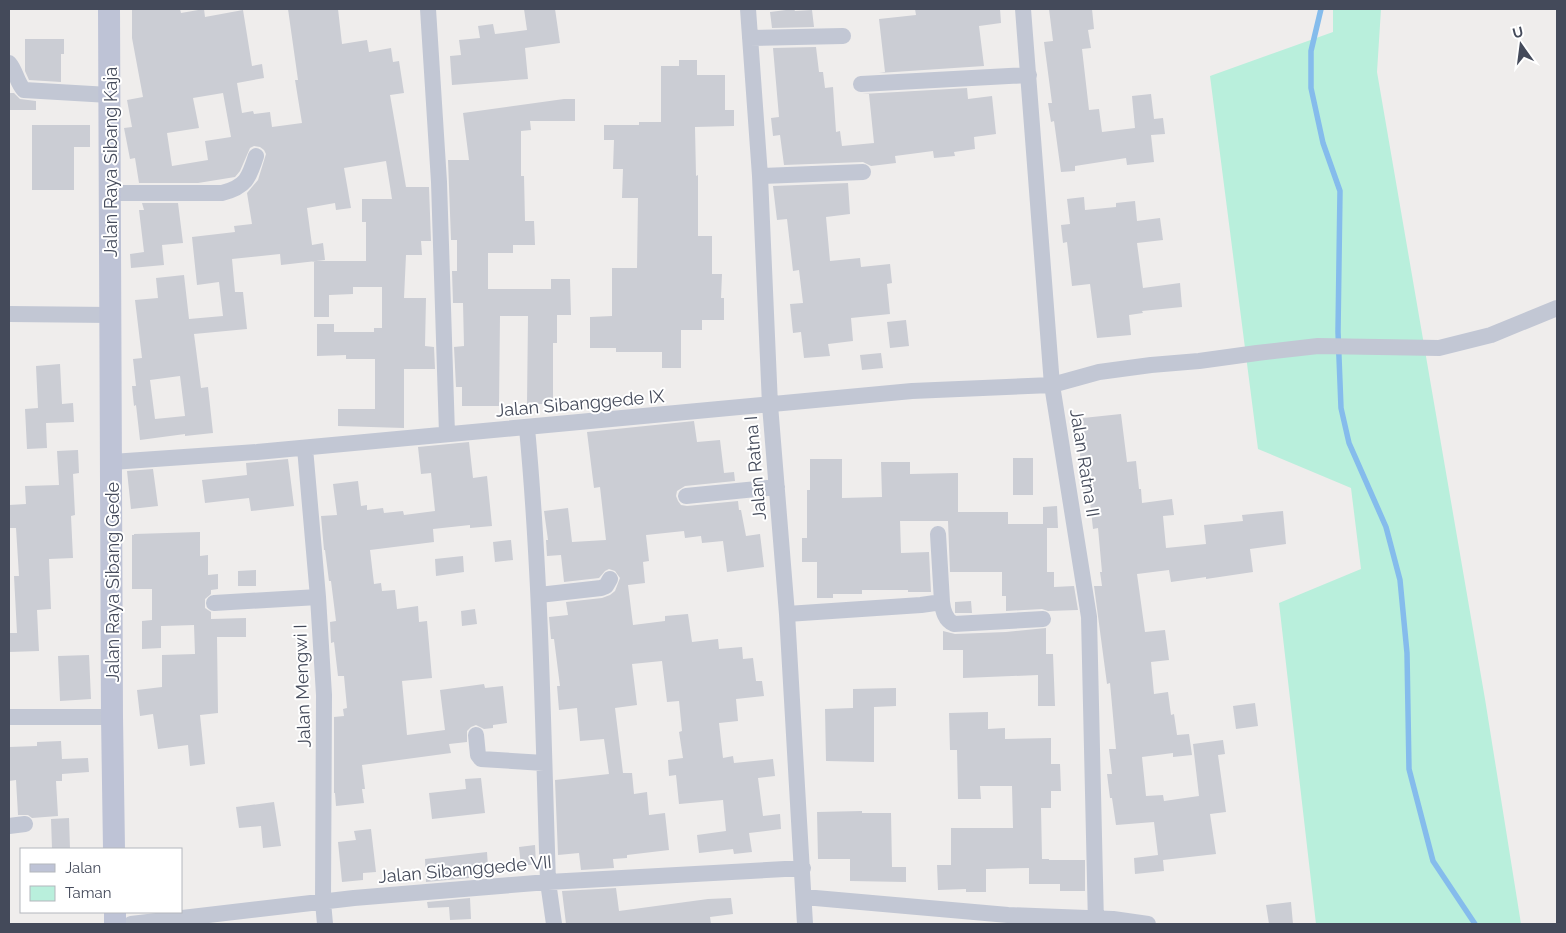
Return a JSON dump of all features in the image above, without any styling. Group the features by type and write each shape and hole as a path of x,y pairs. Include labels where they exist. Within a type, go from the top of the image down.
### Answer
{"main road":[{"name":"Jalan Raya Sibang Kaja","path":"109,9 111,315"},
{"name":"Jalan Raya Sibang Gede","path":"111,315 114,848"}],"street":[{"path":"428,9 439,182 447,434"},
{"name":"Jalan Ratna I","path":"748,9 760,176 770,405 787,614 805,924"},
{"name":"Jalan Ratna II","path":"1023,9 1052,384 1089,617 1095,922"},
{"path":"750,38 843,36"},
{"path":"9,63 16,72 21,88 24,90 110,95"},
{"path":"861,84 1029,75"},
{"path":"110,192 228,192 242,186 247,180 256,156"},
{"path":"760,176 863,172"},
{"name":"Jalan Sibanggede IX","path":"112,462 305,448 912,391 1052,384 1107,371 1199,362 1266,351 1318,346 1439,348 1491,335 1557,308"},
{"path":"9,314 111,315"},
{"path":"527,428 534,504 539,595 548,882 554,924"},
{"name":"Jalan Mengwi I","path":"305,448 324,695 324,924"},
{"path":"686,496 777,487"},
{"path":"938,534 942,602 946,618 949,622 954,624 1043,619"},
{"path":"539,595 601,588 606,586 610,579"},
{"path":"214,603 318,598"},
{"path":"787,614 942,602"},
{"path":"9,718 112,717"},
{"path":"476,735 478,755 481,759 544,763"},
{"name":"Jalan Sibanggede VII","path":"131,924 323,902 548,882 803,868"},
{"path":"804,897 1095,922 1113,920 1148,924"}],"green space":[{"path":"1333,9 1381,9 1377,72 1485,699 1521,924 1316,924 1279,603 1361,569 1351,488 1258,449 1210,76 1333,32"}],"building":[{"path":"132,9 180,9 181,13 204,9 205,17 243,10 252,66 262,64 264,78 237,83 242,113 253,111 254,114 270,112 272,127 302,123 295,80 298,80 288,9 338,9 342,44 367,40 369,52 391,48 393,62 399,61 404,93 390,95 406,187 429,187 431,241 421,241 422,255 406,255 404,298 426,298 425,346 434,347 435,369 404,369 404,428 338,426 338,409 375,409 375,359 346,359 346,355 317,356 317,324 334,324 334,332 374,332 374,328 382,328 382,287 353,287 353,294 329,295 329,317 314,317 314,261 281,265 280,254 232,259 235,292 243,292 247,329 194,334 201,388 208,387 213,433 185,436 185,434 140,440 132,386 136,386 133,359 142,358 135,300 158,298 156,278 184,275 189,319 223,316 219,282 197,285 192,237 235,232 234,226 252,224 247,193 258,180 266,154 260,147 254,146 250,148 240,171 235,177 198,183 139,183 135,158 130,159 124,128 132,127 127,100 143,97 132,38","holes":["223,93 231,137 205,141 208,160 172,166 167,133 199,128 193,98","386,161 392,199 362,199 362,222 366,222 366,261 316,261 325,260 323,243 312,245 307,208 335,203 336,210 351,208 344,168","180,376 185,416 155,419 150,380"]},
{"path":"524,9 555,9 560,43 525,48 528,79 452,85 450,56 461,55 459,40 480,38 478,26 493,24 495,34 527,30"},
{"path":"794,9 795,11 812,10 814,27 772,28 770,12"},
{"path":"915,9 1000,9 1001,23 979,26 984,66 879,73 885,72 879,19 916,15"},
{"path":"1049,9 1092,9 1094,29 1088,30 1091,48 1082,49 1089,110 1099,109 1102,132 1135,128 1132,96 1151,94 1154,119 1163,118 1165,134 1151,135 1154,162 1127,165 1126,158 1075,166 1075,171 1061,172 1054,121 1051,122 1048,103 1052,103 1044,42 1053,41"},
{"path":"25,39 64,39 64,54 61,54 61,82 29,80 25,71"},
{"path":"816,47 819,72 823,72 825,88 833,87 836,132 840,131 842,146 874,143 869,94 862,94 967,88 968,99 992,96 996,134 974,137 975,149 954,152 955,156 934,158 933,151 895,156 896,163 871,166 863,162 784,165 780,135 773,136 771,118 779,117 773,48"},
{"path":"679,60 697,60 697,75 725,75 725,110 734,110 734,126 695,127 696,176 698,175 698,236 712,236 712,274 722,274 721,298 724,298 724,320 702,320 702,330 681,330 681,368 662,368 662,352 616,352 616,348 590,348 590,317 612,316 612,268 637,268 638,198 622,198 623,169 613,169 614,140 604,140 604,125 639,125 639,122 661,122 661,66 679,66"},
{"path":"9,93 14,93 20,99 36,101 36,110 9,110"},
{"path":"575,99 575,121 530,121 531,130 521,131 521,176 524,176 525,221 534,221 535,245 513,245 513,253 488,253 488,289 551,289 551,279 570,279 571,315 557,315 557,343 553,343 553,404 527,404 528,316 500,316 499,406 462,406 462,387 456,387 454,347 464,346 463,303 453,303 452,271 457,271 457,240 451,240 448,160 469,160 463,113"},
{"path":"32,125 90,125 90,147 74,147 74,190 32,190"},
{"path":"848,183 850,214 826,217 830,261 860,258 861,267 890,264 892,283 887,284 890,314 851,318 853,341 828,344 830,356 804,358 801,332 793,333 790,304 803,303 799,270 793,271 787,219 777,220 773,186"},
{"path":"1084,197 1085,210 1116,207 1116,203 1135,201 1137,221 1160,218 1163,240 1137,243 1143,288 1180,283 1182,307 1142,311 1143,313 1129,315 1131,335 1097,338 1090,284 1072,286 1067,242 1063,243 1061,225 1070,224 1067,199"},
{"path":"142,203 178,203 183,243 162,245 164,265 131,268 130,254 144,252 139,210 144,210"},
{"path":"906,320 909,346 890,348 887,322"},
{"path":"881,353 883,368 862,370 860,355"},
{"path":"60,364 62,404 73,403 74,422 46,423 47,448 27,449 25,409 38,408 36,366"},
{"path":"1121,414 1127,462 1136,461 1142,503 1172,499 1174,515 1163,516 1166,548 1206,544 1204,525 1243,521 1242,515 1283,511 1286,544 1250,549 1253,572 1171,582 1169,570 1137,574 1145,632 1165,630 1169,660 1151,662 1154,694 1168,692 1171,715 1174,714 1177,735 1189,734 1192,755 1173,757 1173,753 1142,757 1146,796 1163,795 1164,801 1199,796 1193,744 1223,740 1225,754 1218,755 1226,812 1210,814 1216,854 1163,860 1164,871 1135,874 1134,858 1158,855 1154,822 1116,825 1112,798 1110,798 1107,774 1112,774 1109,749 1116,749 1110,683 1107,684 1094,586 1102,586 1098,528 1093,529 1090,501 1086,501 1085,473 1080,473 1080,443 1085,442 1083,418"},
{"path":"694,421 697,442 720,440 724,473 734,472 735,481 685,486 677,491 678,501 681,505 687,506 738,501 746,536 760,534 764,567 727,572 723,541 702,543 701,536 685,538 684,531 646,535 649,561 643,562 645,583 628,585 633,625 665,621 665,616 688,614 692,642 718,639 719,649 742,647 743,659 753,658 756,681 762,681 764,696 736,699 738,721 719,723 723,758 733,756 734,763 773,759 775,776 758,778 763,816 780,814 781,829 749,833 752,852 734,854 733,849 699,853 697,835 726,831 723,800 679,804 676,775 669,776 668,760 683,758 679,732 682,731 679,701 667,702 662,661 632,664 637,705 615,708 623,773 632,773 634,794 647,792 649,815 665,813 669,850 627,855 627,858 613,859 614,868 581,870 579,853 558,855 555,780 609,774 604,739 580,741 577,708 559,710 557,686 560,686 549,617 568,615 566,602 602,598 610,595 615,591 620,578 615,571 609,569 599,578 564,582 561,555 547,556 546,540 548,540 544,511 568,508 572,542 606,540 600,487 594,488 587,432"},
{"path":"469,442 473,478 487,476 492,526 470,528 470,525 433,529 434,542 370,550 374,584 381,583 382,591 395,590 397,609 418,606 419,622 427,621 432,678 402,681 407,735 445,730 440,690 484,684 485,688 503,686 507,723 493,725 493,728 484,729 476,725 471,727 467,731 467,742 449,744 451,753 362,765 365,789 362,789 364,803 336,806 334,793 334,717 344,716 343,709 347,708 344,676 338,676 334,642 331,643 330,622 336,621 331,581 329,581 324,550 321,516 337,515 333,484 358,481 361,506 367,505 367,510 383,508 384,513 403,511 404,515 435,511 431,473 421,474 418,447"},
{"path":"78,450 79,473 73,474 75,515 71,516 73,558 49,559 51,609 37,610 39,651 9,652 9,633 17,633 14,576 19,576 16,528 9,528 9,505 26,504 25,486 59,485 57,451"},
{"path":"1013,458 1033,458 1033,495 1013,495"},
{"path":"288,459 294,506 251,511 249,498 205,503 202,480 247,475 246,463"},
{"path":"810,459 842,459 842,498 882,497 881,462 910,462 910,474 958,473 958,512 1008,512 1008,524 1043,524 1043,507 1057,506 1058,528 1047,528 1047,572 1054,572 1054,587 1074,586 1078,610 1006,611 1006,596 1002,596 1002,572 950,572 948,521 900,521 901,553 929,552 931,592 862,590 862,594 833,594 833,598 817,598 817,562 802,562 802,538 807,538 807,490 810,490"},
{"path":"153,469 158,506 131,509 127,471"},
{"path":"200,532 200,556 208,555 208,575 218,574 218,589 211,590 211,594 205,599 205,608 211,612 211,619 246,618 246,637 217,637 218,713 200,715 205,764 190,766 188,745 158,749 153,714 140,716 137,690 162,687 162,655 195,654 194,625 161,626 161,648 142,649 142,621 152,620 152,589 132,589 132,535"},
{"path":"511,540 513,560 495,562 493,542"},
{"path":"463,556 464,572 436,576 435,559"},
{"path":"256,570 256,586 238,586 238,571"},
{"path":"971,601 972,613 955,613 955,602"},
{"path":"475,609 477,624 462,626 461,611"},
{"path":"1046,628 1046,654 1053,654 1055,706 1038,706 1038,675 963,678 963,650 943,650 943,631 955,634"},
{"path":"89,655 91,699 60,701 58,656"},
{"path":"896,688 896,706 874,707 874,762 826,761 825,709 853,708 853,689"},
{"path":"1255,703 1258,726 1236,729 1233,706"},
{"path":"988,712 988,729 1005,728 1005,739 1051,738 1051,764 1060,764 1061,791 1051,791 1051,808 1041,808 1042,859 1085,860 1085,891 1060,891 1060,884 1029,884 1029,868 986,869 986,892 966,892 966,889 938,890 937,865 951,865 951,828 1013,828 1012,786 980,786 981,799 958,799 957,750 950,750 949,713"},
{"path":"61,741 62,759 88,758 89,772 62,774 62,781 56,781 58,816 32,818 28,815 18,815 16,780 9,781 9,747 37,746 37,742"},
{"path":"481,778 485,813 432,819 429,793 466,789 465,779"},
{"path":"274,802 281,846 263,848 261,826 239,828 236,807"},
{"path":"862,811 862,813 891,813 892,867 906,867 906,882 850,881 850,859 818,859 817,812"},
{"path":"69,818 70,848 52,848 51,819"},
{"path":"371,829 376,872 363,873 363,880 342,882 338,842 356,840 354,831"},
{"path":"535,845 536,864 521,866 519,847"},
{"path":"487,852 488,867 468,870 469,878 426,882 425,859"},
{"path":"616,888 619,911 708,899 731,898 733,914 710,917 711,924 566,924 562,891"},
{"path":"470,898 471,919 450,920 449,907 428,908 427,902"},
{"path":"1291,902 1293,924 1269,924 1266,905"}],"waterway":[{"path":"1321,9 1311,51 1311,88 1323,143 1340,191 1338,332 1341,408 1349,443 1386,527 1400,580 1407,653 1409,769 1433,861 1475,924"}]}
